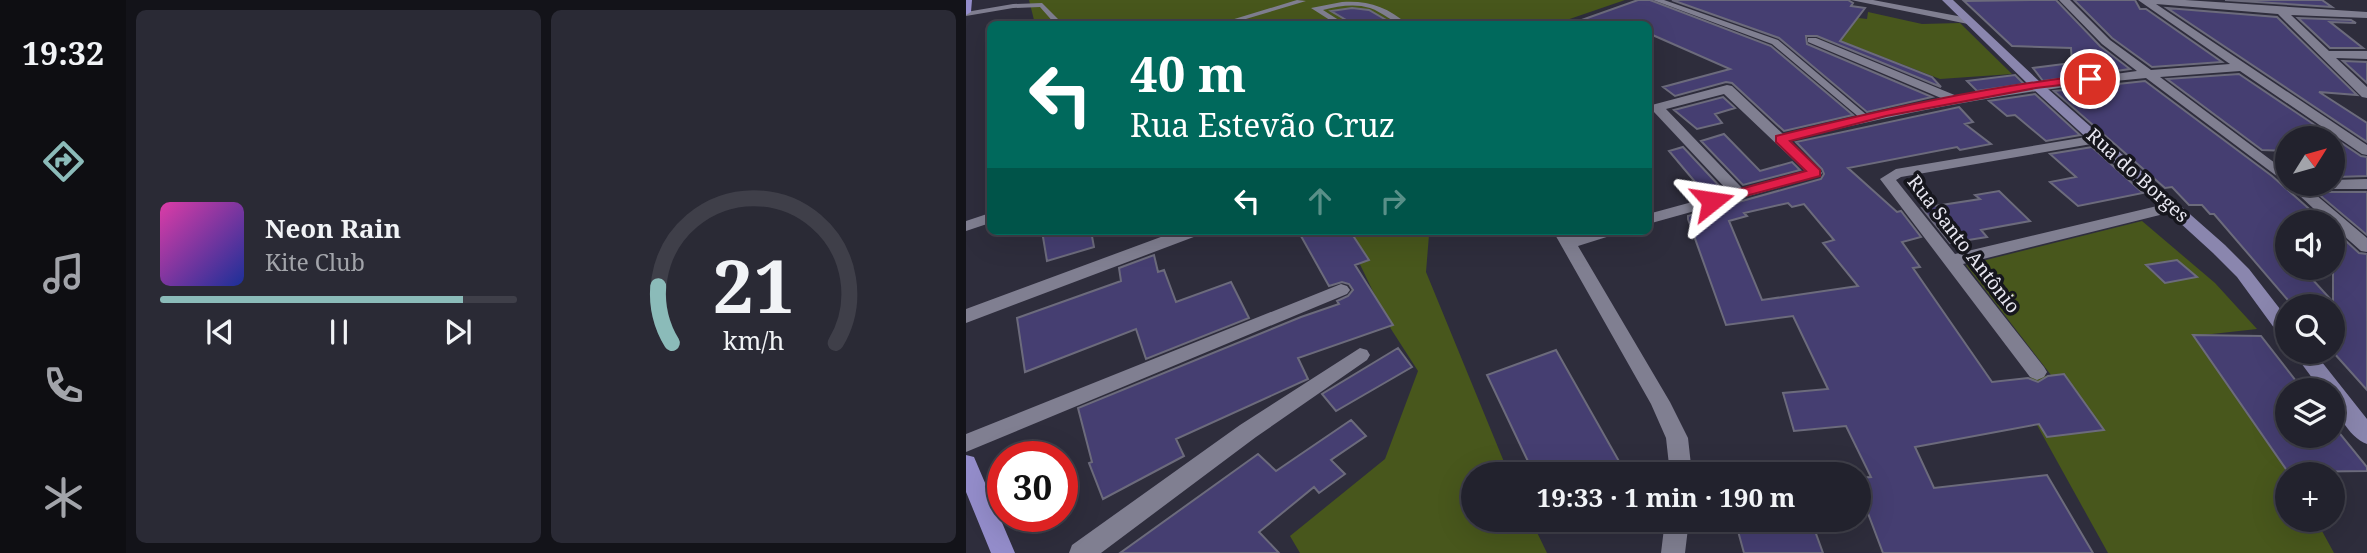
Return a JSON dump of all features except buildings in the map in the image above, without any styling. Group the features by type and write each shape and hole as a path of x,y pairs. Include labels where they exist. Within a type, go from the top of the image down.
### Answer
{"main road":[{"path":"966,13 967,0"},
{"path":"966,464 1003,553"}],"street":[{"path":"1856,0 1968,21"},
{"name":"Rua do Borges","path":"1947,0 2036,85 2174,207 2242,273 2275,316"},
{"path":"2064,0 2106,42 2275,170"},
{"path":"2144,0 2367,15"},
{"path":"2144,0 2367,151"},
{"path":"2269,0 2367,94"},
{"path":"1812,40 1954,99"},
{"path":"2326,54 2367,55"},
{"path":"1781,139 1863,117 2036,85 2145,72 2244,67"},
{"path":"1652,213 1739,194 1815,173 1727,89 1653,109"},
{"path":"1653,109 1739,194"},
{"name":"Rua Santo Antônio","path":"2037,373 1888,179 1896,173 2098,139"},
{"path":"2345,184 2367,184"},
{"path":"2307,196 2367,247"},
{"path":"1951,261 2174,207"},
{"path":"966,226 987,219"},
{"path":"966,316 1182,235"},
{"path":"1564,237 1660,402 1676,438 1679,462"},
{"path":"966,443 1342,290"},
{"path":"1081,553 1248,430 1360,355"},
{"path":"2345,407 2367,435"},
{"path":"1672,553 1675,532"}],"lane":[{"path":"1317,9 1351,0 1361,1 1399,21"},
{"path":"1657,0 1775,42 1863,117"},
{"path":"1232,21 1301,1 1336,21"},
{"path":"966,13 1042,5 1056,21"}],"green space":[{"path":"1029,0 1625,0 1564,21 1034,21"},
{"path":"1868,12 1922,24 1960,23 2012,74 1940,79 1839,40 1831,43 1817,37 1842,16 1867,19"},
{"path":"2142,221 2215,283 2257,329 2194,336 2282,462 2275,462 2275,532 2323,532 2334,553 2108,553 2012,380 2051,375 1966,265"},
{"path":"1346,235 1429,235 1426,272 1504,462 1461,462 1461,532 1537,532 1547,553 1300,553 1290,536 1385,459 1418,371 1391,329"}],"route":[{"path":"1712,201 1815,173 1781,139 1886,112 2036,85 2090,79"}]}
